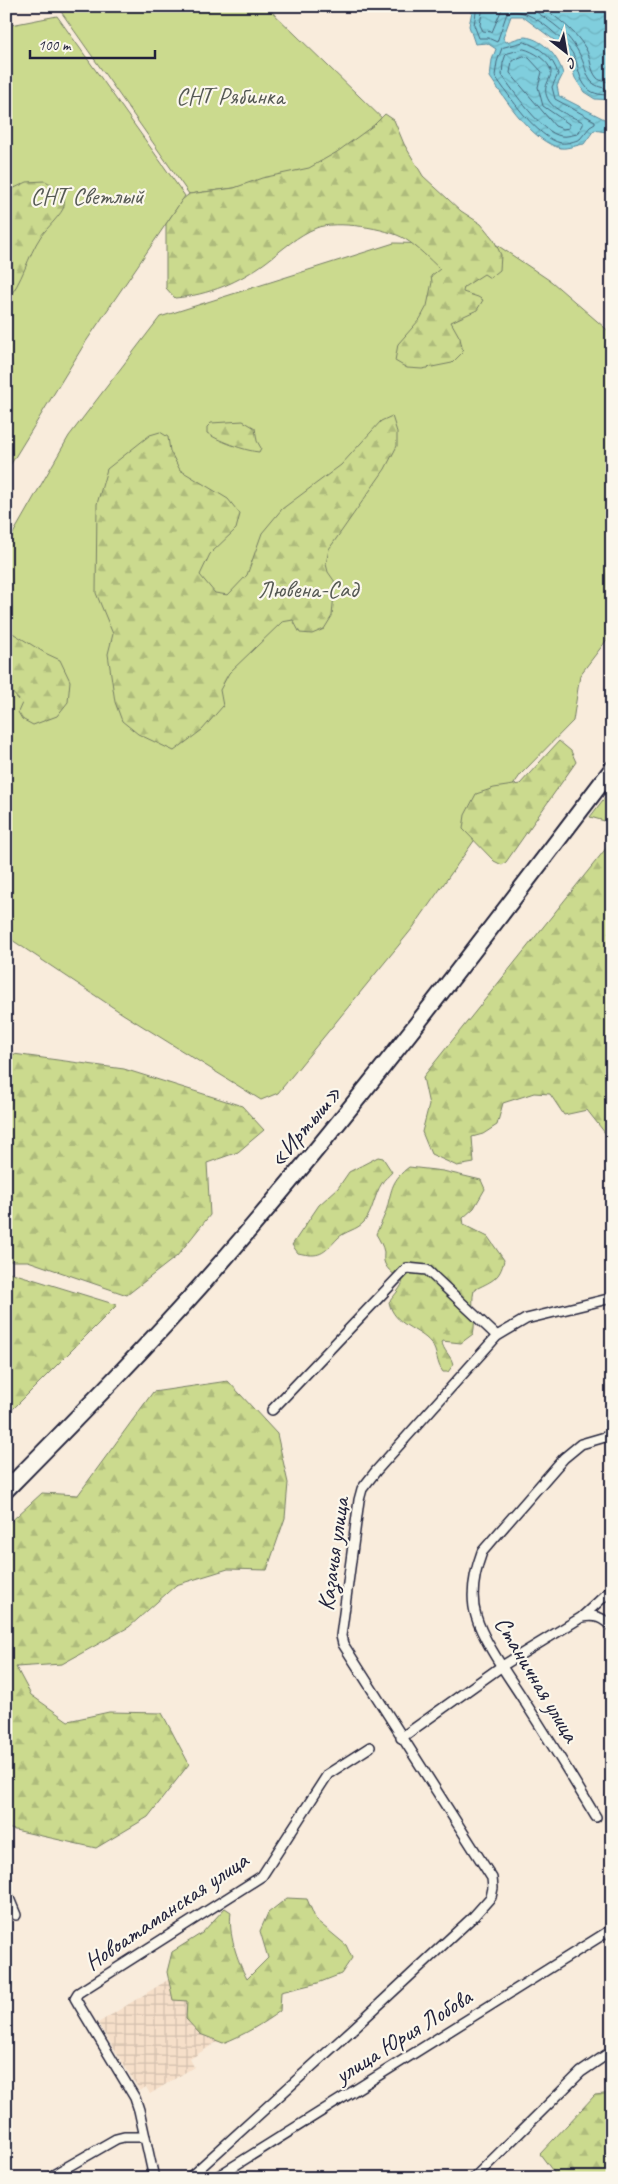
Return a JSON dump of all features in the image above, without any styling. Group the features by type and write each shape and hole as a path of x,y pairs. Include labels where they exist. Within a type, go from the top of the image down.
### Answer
{"highway":[{"name":"«Иртыш»","path":"6,1490 125,1367 211,1274 305,1163 504,914 612,769"}],"street":[{"path":"272,1410 407,1268 427,1270 497,1336"},
{"name":"Казачья улица","path":"189,2178 356,2026 474,1916 491,1897 493,1888 492,1878 401,1738 343,1644 341,1636 359,1500 362,1489 376,1471 497,1336 526,1319 612,1298"},
{"name":"Станичная улица","path":"596,1817 502,1666 476,1616 475,1569 482,1552 564,1458 581,1444 612,1435"},
{"path":"401,1738 502,1666 582,1617 612,1589"},
{"path":"582,1617 594,1615 604,1619 612,1627"},
{"name":"Новоатаманская улица","path":"145,2137 134,2098 75,1998 78,1993 262,1876 328,1774 370,1747"},
{"path":"6,1891 16,1915"},
{"name":"улица Юрия Лобова","path":"215,2178 612,1929"},
{"path":"474,2178 581,2072 612,2052"},
{"path":"48,2178 116,2139 124,2137 145,2137 154,2178"}],"shaded area":[{"path":"179,1973 220,2040 190,2059 194,2067 150,2094 146,2087 140,2091 98,2023"}],"green space":[{"name":"СНТ Рябинка","path":"57,6 266,6 390,126 321,169 234,188 189,194"},
{"name":"СНТ Светлый","path":"57,16 185,196 85,343 6,472 6,26"},
{"path":"385,114 394,120 404,144 423,176 461,211 481,224 494,240 501,255 500,270 490,278 484,274 464,287 463,292 483,300 477,310 451,322 460,338 463,352 452,363 422,369 407,368 395,361 398,344 420,319 427,306 432,282 431,276 440,269 410,242 387,232 348,225 316,228 290,243 245,276 212,291 175,298 166,288 166,224 182,200 189,194 234,188 262,178 309,168 337,152 374,125"},
{"path":"45,181 62,194 64,206 58,217 41,236 17,286 6,301 6,192 27,182"},
{"name":"Лювена-Сад","path":"394,243 497,245 552,282 612,334 612,633 580,675 573,721 521,774 412,929 278,1093 261,1100 123,1014 6,936 6,546 69,436 160,317"},
{"path":"392,416 397,432 397,446 385,469 329,549 326,564 328,572 335,582 332,616 324,629 312,634 300,633 293,620 282,622 229,673 220,690 223,706 202,730 174,751 138,734 122,721 115,702 108,654 113,634 96,593 97,504 107,469 150,435 160,432 168,437 170,451 180,470 228,499 240,514 236,529 210,554 200,575 215,593 228,595 247,575 262,533 282,509 341,465 381,421"},
{"path":"243,421 255,428 257,441 261,448 259,452 232,445 207,433 207,427 211,423"},
{"path":"6,629 60,660 70,681 68,702 57,716 33,725 22,719 18,712 22,703 6,686"},
{"path":"559,741 571,751 576,762 506,862 502,865 494,861 463,829 465,815 476,794 494,788 520,784"},
{"path":"612,788 612,823 590,817"},
{"path":"612,841 612,1151 609,1138 587,1110 564,1115 550,1094 534,1093 503,1103 497,1125 483,1134 472,1137 474,1163 457,1166 431,1154 422,1132 429,1105 423,1077"},
{"path":"6,1053 124,1069 242,1106 264,1130 238,1152 207,1163 210,1215 177,1256 127,1295 28,1261 6,1261"},
{"path":"378,1157 383,1158 392,1172 379,1188 364,1222 341,1236 321,1253 311,1255 298,1253 292,1245 319,1205 338,1188 349,1172"},
{"path":"409,1167 443,1171 481,1180 485,1189 474,1208 463,1218 464,1225 488,1237 504,1260 500,1272 494,1279 474,1290 473,1334 461,1343 442,1341 453,1365 448,1372 443,1372 441,1369 431,1343 401,1322 392,1310 389,1302 401,1286 402,1281 385,1264 384,1252 376,1234 396,1180"},
{"path":"6,1271 117,1305 6,1416"},
{"path":"228,1381 277,1434 288,1483 285,1518 267,1570 228,1569 176,1585 129,1627 62,1664 16,1667 31,1695 68,1721 109,1712 162,1713 189,1764 148,1817 96,1848 6,1828 6,1526 42,1493 78,1495 153,1392"},
{"path":"287,1898 307,1899 316,1920 346,1945 352,1958 341,1974 318,1983 281,1992 280,2011 260,2025 238,2036 223,2043 200,2034 186,2019 187,2001 173,2000 167,1972 172,1952 202,1933 225,1908 231,1912 230,1920 234,1947 247,1979 268,1958 260,1931 268,1913"},
{"path":"612,2093 612,2178 552,2178 555,2174 540,2154 595,2095"}],"water":[{"path":"473,6 612,6 612,100 595,99 584,92 575,78 569,58 558,43 522,16 511,16 503,38 506,42 525,37 538,41 550,50 563,74 557,86 559,96 612,123 612,133 594,130 584,144 561,148 540,138 530,129 490,77 492,60 496,49 487,43 475,44 469,26"}]}
